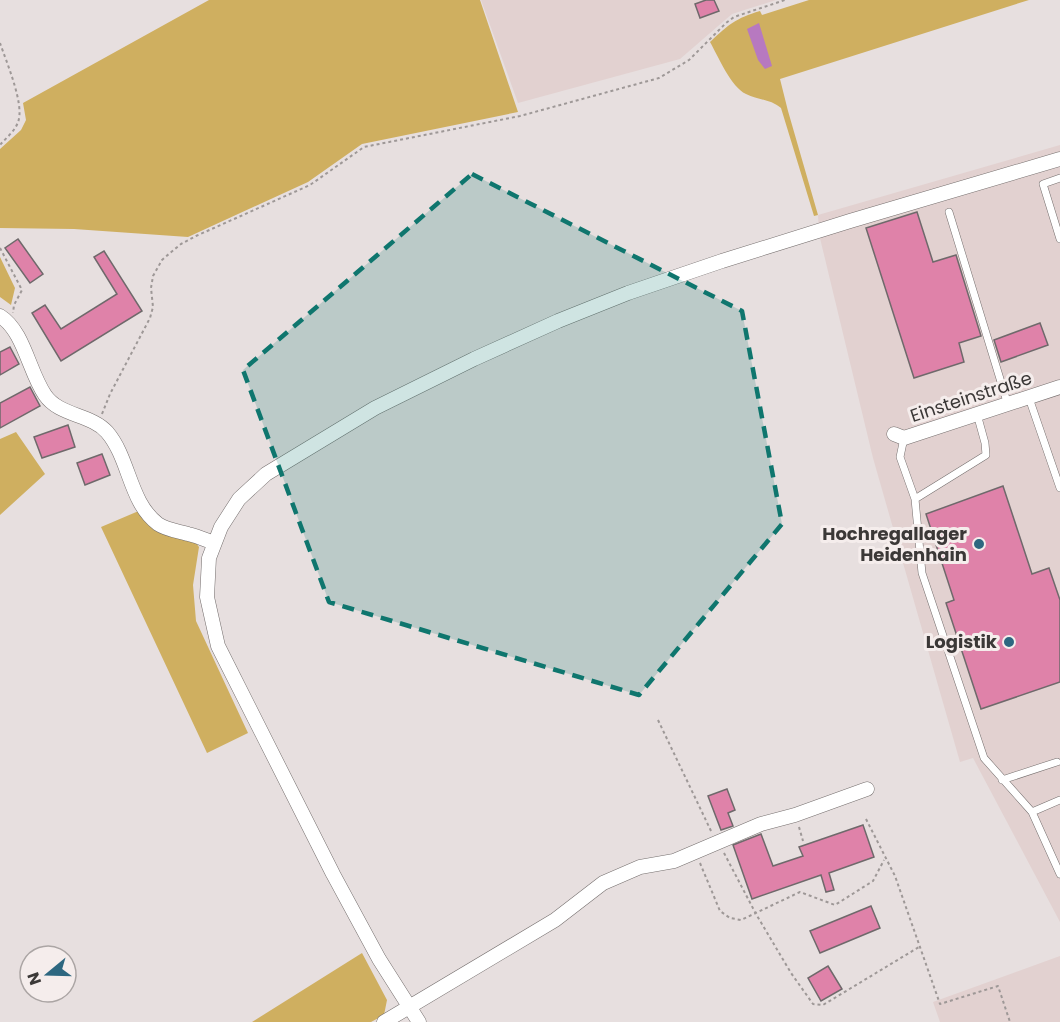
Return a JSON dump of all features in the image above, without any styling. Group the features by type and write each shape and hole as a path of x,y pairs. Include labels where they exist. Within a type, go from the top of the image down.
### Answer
{"street":[{"path":"419,1022 379,958 328,864 218,646 207,597 209,558 221,527 239,499 266,474 375,408 558,321 628,293 722,261 1060,159"},
{"path":"6,320 45,396 65,411 98,425 108,433 134,490 149,515 160,525 171,530 214,543"},
{"name":"Einsteinstraße","path":"899,436 1008,405 1060,387"},
{"path":"384,1022 555,920 603,883 640,867 674,861 761,824 795,815 867,789"}],"lane":[{"path":"1060,178 1042,184 1060,238"},
{"path":"949,212 1008,405"},
{"path":"1029,398 1060,489"},
{"path":"915,499 986,455 977,414"},
{"path":"899,436 900,457 915,499 922,573 984,758 1032,812 1060,874"},
{"path":"1002,780 1057,762"},
{"path":"1032,812 1060,800"}],"path":[{"path":"98,425 110,394 150,318 153,307 151,288 153,276 162,260 181,244 310,186 364,147 520,116 659,78 689,60 734,17 785,0"},
{"path":"0,43 19,105 20,117 18,125 0,145"},
{"path":"0,248 22,290 6,320"},
{"path":"658,720 717,843 730,862 756,914 791,973 813,1004 823,1005 919,947"},
{"path":"795,815 803,841"},
{"path":"866,819 895,876 940,1004 998,986 1010,1022"},
{"path":"696,852 720,911 730,918 741,920 800,892 835,905 873,881 885,858"}],"highlighted area":[{"path":"472,174 742,311 782,524 639,695 329,602 243,370"}],"shaded area":[{"path":"209,0 480,0 518,112 362,144 308,182 188,237 74,229 0,228 0,149 21,130 26,120 23,103"},
{"path":"481,0 776,0 732,14 680,59 518,103"},
{"path":"809,0 1029,0 780,79 818,215 814,216 781,108 740,90 730,78 710,42 727,27 745,16 760,11 762,15"},
{"path":"759,23 772,66 765,69 758,60 747,29"},
{"path":"1060,145 1060,922 973,758 960,762 873,458 819,234 818,215"},
{"path":"0,257 15,288 11,305 0,297"},
{"path":"16,432 45,474 0,515 0,439"},
{"path":"141,510 199,547 193,585 196,621 248,733 207,753 101,527"},
{"path":"362,953 387,1000 384,1015 371,1022 252,1022"},
{"path":"1060,956 1060,1022 940,1022 933,1002"}],"building":[{"path":"714,0 719,11 700,18 695,4"},
{"path":"917,212 933,262 956,255 981,336 959,343 964,362 914,378 866,228"},
{"path":"18,239 43,274 30,283 5,248"},
{"path":"104,251 142,311 61,361 32,313 45,305 61,329 117,294 94,257"},
{"path":"1040,323 1048,345 1001,362 994,340"},
{"path":"10,347 19,364 0,375 0,352"},
{"path":"30,387 40,406 0,428 0,403"},
{"path":"68,425 75,447 42,458 34,437"},
{"path":"102,454 110,475 85,485 77,463"},
{"path":"1003,486 1032,574 1049,568 1060,600 1060,682 981,709 946,603 954,600 926,514"},
{"path":"727,789 735,810 728,813 733,826 721,830 708,796"},
{"path":"863,825 874,857 829,873 834,890 826,892 821,875 752,899 733,845 761,834 773,866 803,856 799,847"},
{"path":"871,906 880,928 820,953 810,931"},
{"path":"828,966 842,989 821,1001 808,978"}],"place":[{"name":"Hochregallager Heidenhain","path":"979,544"},
{"name":"Logistik","path":"1009,642"}]}
